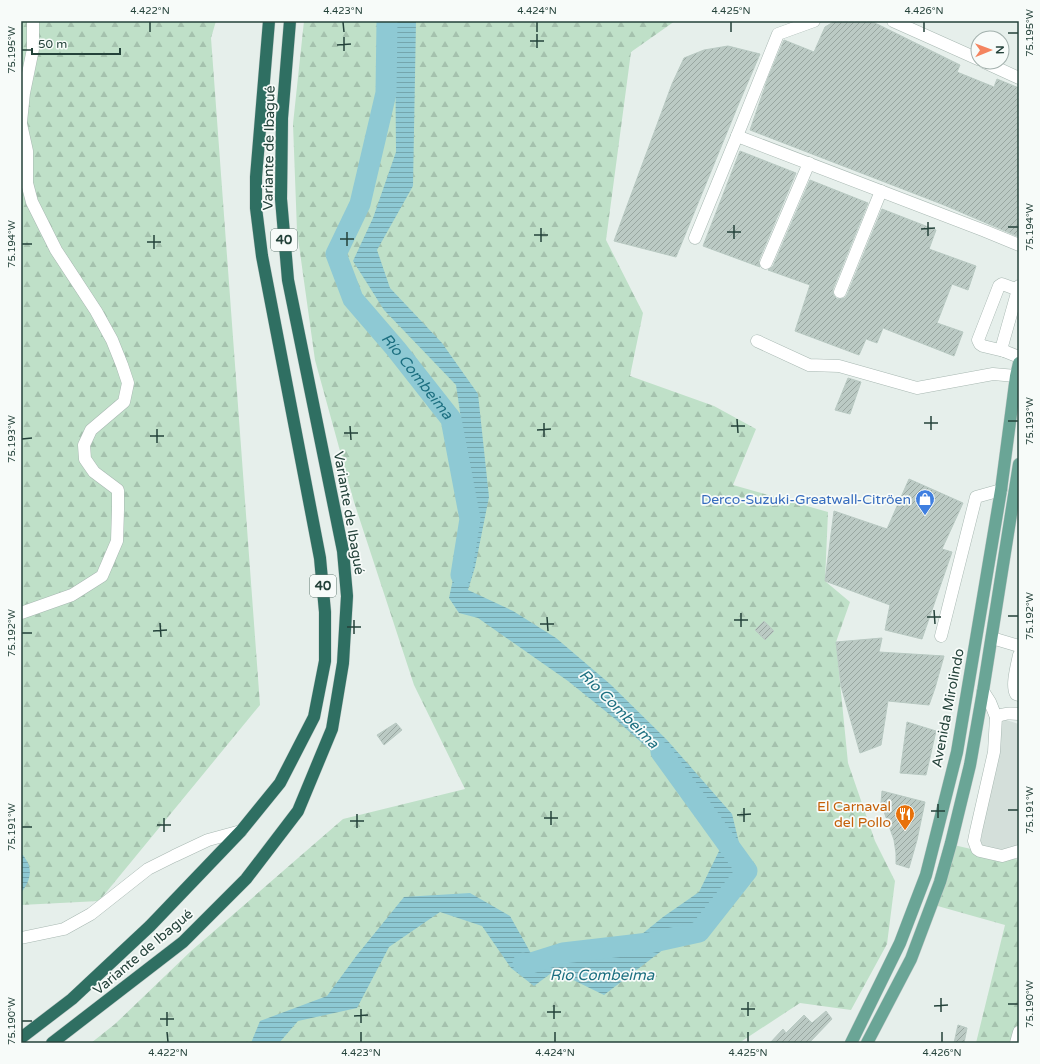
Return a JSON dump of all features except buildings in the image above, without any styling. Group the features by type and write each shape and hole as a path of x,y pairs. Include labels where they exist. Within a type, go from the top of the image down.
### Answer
{"highway":[{"name":"Variante de Ibagué","path":"21,1038 72,999 145,932 241,831 280,783 314,717 325,661 325,612 320,558 262,256 256,208 256,177 269,21"},
{"name":"Variante de Ibagué","path":"52,1043 183,942 246,879 298,810 332,728 343,663 347,596 343,551 303,360 288,280 281,199 282,118 290,21"}],"main road":[{"name":"Avenida Mirolindo","path":"851,1043 900,943 926,875 957,752 1001,490 1019,363"},
{"path":"868,1043 911,959 940,882 951,843 970,765 992,638 1019,464"}],"street":[{"path":"21,613 72,594 102,576 117,540 118,490 94,472 85,459 84,445 91,430 124,402 128,383 112,340 96,311 56,250 32,202 27,183 28,151 21,123 24,93 33,49 33,21"},
{"path":"695,238 778,34 814,21"},
{"path":"893,21 970,55"},
{"path":"1002,70 1019,78"},
{"path":"737,136 1019,245"},
{"path":"766,263 809,163"},
{"path":"840,292 881,191"},
{"path":"1004,351 1002,346 1018,288 1002,284 999,286 978,340 983,346 1004,351 1019,357"},
{"path":"757,342 810,365 838,366 917,388 993,374 1016,376"},
{"path":"941,636 976,497 1001,490"},
{"path":"992,638 1019,646"},
{"path":"1019,655 1014,691 1019,695"},
{"path":"983,690 996,717 994,752 974,841 977,849 980,851 1002,856 1019,851"},
{"path":"996,717 1010,713 1019,714"},
{"path":"21,938 64,929 91,914 148,869 208,840 241,831"},
{"path":"1016,1043 1019,1032"}],"shaded area":[{"path":"1003,719 1019,724 1019,857 979,849"}],"green space":[{"path":"21,21 216,21 211,38 260,705 99,901 21,905"},
{"path":"304,21 675,21 631,52 606,240 643,313 630,376 714,406 756,429 733,485 828,512 825,581 850,602 836,642 848,763 875,841 895,881 887,944 851,1010 800,1003 739,1043 91,1043 115,1024 190,952 343,819 465,789 414,685 354,502 315,360 297,231 293,124"},
{"path":"945,843 1019,860 1019,1043 976,1043 1005,925 927,903"}],"water":[{"name":"Rio Combeima","path":"395,21 416,21 413,186 377,250 390,288 442,343 478,394 489,497 475,567 468,590 513,611 556,638 610,684 667,740 732,814 743,859 723,916 664,949 604,995 554,971 534,986 511,968 482,926 440,912 389,947 357,1008 298,1021 279,1043 251,1043 260,1021 327,996 357,955 404,897 470,893 510,916 533,957 615,956 663,917 699,892 721,847 697,792 614,718 568,681 478,618 459,613 449,598 455,570 471,533 452,476 464,439 456,385 384,310 353,261 373,218 396,152"},
{"path":"21,855 23,855 28,863 30,873 27,884 21,893"}],"waterway":[{"name":"Río Combeima","path":"387,21 386,93 360,204 336,254 353,299 396,349 451,419 470,519 461,575"},
{"name":"Río Combeima","path":"523,963 525,965 563,953 649,943 699,932 747,871 661,752"}],"place":[{"name":"Derco-Suzuki-Greatwall-Citröen","path":"925,516"},
{"name":"El Carnaval del Pollo","path":"905,831"}]}
